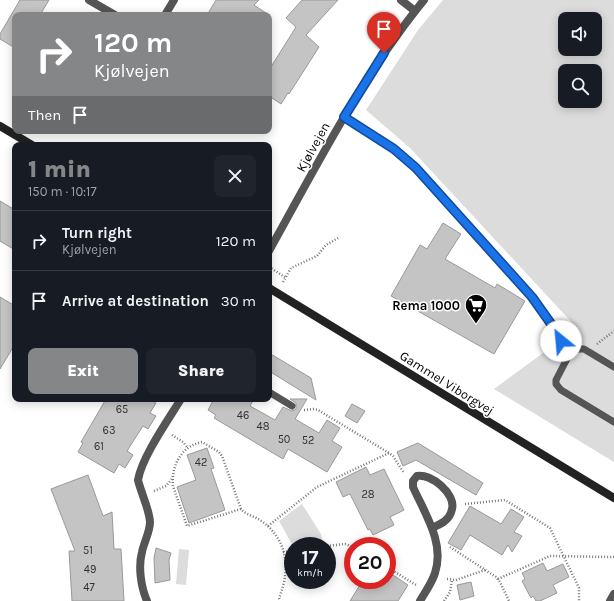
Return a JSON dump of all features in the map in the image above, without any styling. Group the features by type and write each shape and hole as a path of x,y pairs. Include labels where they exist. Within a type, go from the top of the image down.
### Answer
{"main road":[{"path":"0,126 12,133"},
{"path":"13,134 27,142"},
{"name":"Gammel Viborgvej","path":"272,290 614,498"}],"street":[{"path":"89,0 111,12"},
{"path":"167,12 174,0"},
{"path":"401,0 416,11"},
{"name":"Kjølvejen","path":"272,246 344,117 384,53 424,0"},
{"path":"147,601 142,583 140,566 141,553 149,530 150,521 138,480 139,473 145,459 179,402"},
{"path":"420,601 435,575 438,556 437,545 432,528 413,487 413,481 420,476 428,477 445,489 452,505 452,509 445,521 432,528"},
{"path":"610,601 614,594"}],"lane":[{"path":"344,117 394,149 416,168 532,297 570,353"},
{"path":"614,367 588,351 580,348 576,349 570,353 557,376 556,384 558,387 614,422"},
{"path":"272,394 292,406"}],"path":[{"path":"272,269 285,277 291,268 317,256 326,245 340,237"},
{"path":"588,351 614,330"},
{"path":"292,406 300,410 318,410 389,453 393,456 403,472 413,481"},
{"path":"162,430 181,440 187,447"},
{"path":"242,509 187,526 172,479 175,466 183,451 187,447 202,442 221,454 242,509 268,526 277,538 283,552 286,574 279,598 280,601"},
{"path":"268,526 317,487 389,453"},
{"path":"142,495 165,487 172,479"},
{"path":"452,505 505,500 550,528 579,588 579,601"},
{"path":"437,545 449,547 498,579 509,601"},
{"path":"498,579 546,557 614,557"},
{"path":"435,575 452,580 485,570"},
{"path":"396,573 426,591"},
{"path":"444,601 450,592 452,580"}],"shaded area":[{"path":"443,0 614,0 614,462 494,389 577,328 410,148 366,110 418,30"},
{"path":"302,504 322,537 288,537 279,521"},
{"path":"179,549 189,550 186,585 176,584"}],"building":[{"path":"20,0 49,0 42,12 13,12"},
{"path":"216,0 259,0 254,5 264,12 209,12"},
{"path":"302,0 338,0 306,35 319,47 281,104 272,98 272,65 296,27 286,18"},
{"path":"12,14 12,46 0,39 0,34"},
{"path":"0,201 12,208 12,248 0,241"},
{"name":"Rema 1000","path":"443,223 461,234 445,259 495,288 497,284 525,301 494,354 391,296 420,245 427,249"},
{"path":"0,297 12,304 12,349 0,369"},
{"path":"272,355 311,378 316,400 272,373"},
{"path":"290,399 307,399 295,419 319,433 327,420 340,428 332,441 342,447 327,472 288,449 283,459 214,418 216,415 208,410 212,402 252,402 250,406 275,420 283,407 292,411 296,409 296,403"},
{"path":"104,402 156,403 150,413 156,416 148,429 143,426 127,451 133,455 125,468 119,464 114,473 78,452 83,443 81,442"},
{"path":"352,404 365,411 357,423 345,416"},
{"path":"418,443 483,483 476,495 416,460 403,466 397,452"},
{"path":"207,448 214,468 211,469 225,510 189,523 177,487 196,480 187,455"},
{"path":"366,467 370,475 384,469 404,510 390,517 394,525 373,535 370,529 368,530 350,494 343,497 336,482"},
{"path":"88,475 103,516 112,512 114,549 121,549 124,601 72,601 69,551 75,551 51,489"},
{"path":"470,506 501,524 511,509 524,517 514,532 522,536 512,552 508,545 502,555 470,535 461,550 448,543"},
{"path":"156,548 171,553 169,560 170,580 155,583 154,558"},
{"path":"543,563 547,571 563,564 569,577 553,585 557,593 540,601 536,601 533,596 531,598 522,581 525,579 522,573"},
{"path":"396,577 408,585 398,601 350,601 357,589 396,589"},
{"path":"471,582 474,596 460,600 457,585"}],"place":[{"name":"Rema 1000","path":"476,324"}],"route":[{"path":"384,53 344,117 394,149 416,168 532,297 557,332 561,341"}]}
